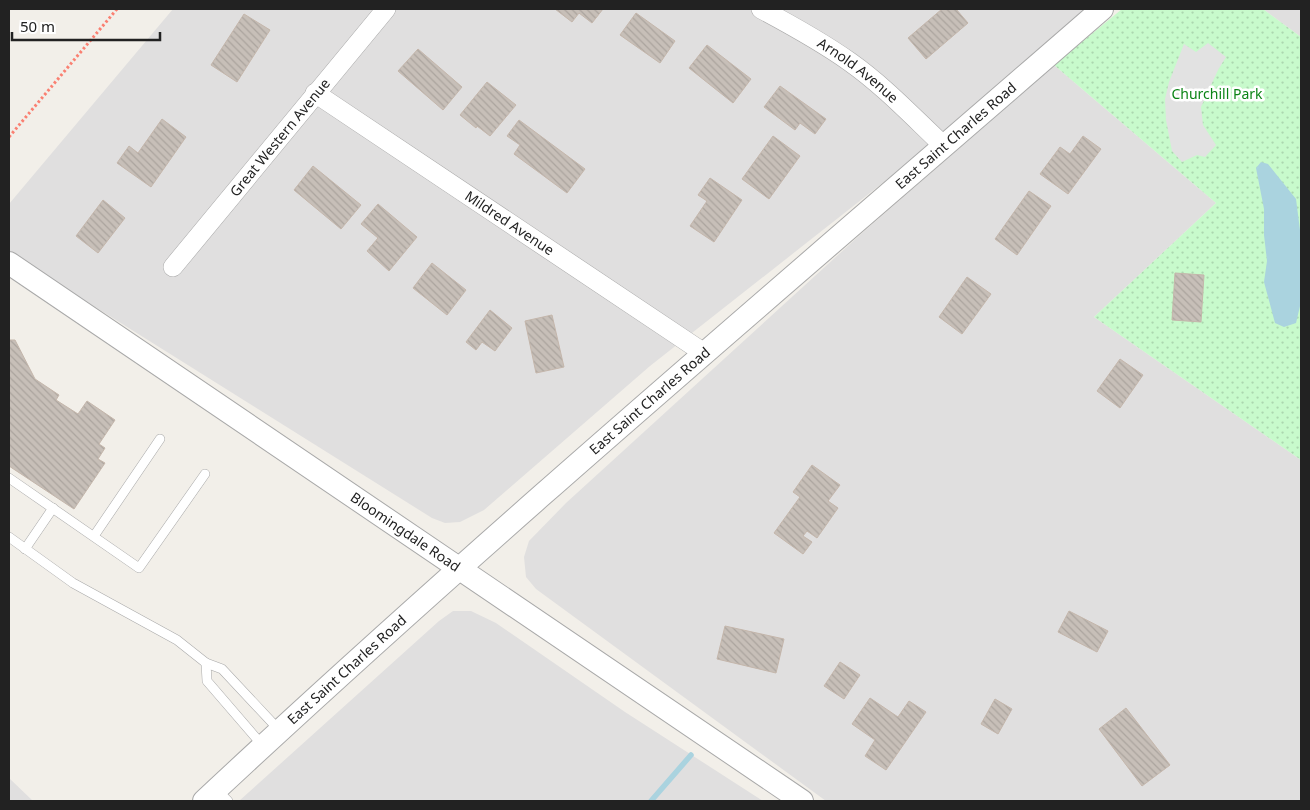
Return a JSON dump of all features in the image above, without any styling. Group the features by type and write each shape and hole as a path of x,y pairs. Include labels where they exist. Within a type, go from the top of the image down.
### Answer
{"street":[{"name":"Great Western Avenue","path":"172,266 386,9"},
{"name":"Arnold Avenue","path":"761,9 850,62 944,146"},
{"name":"East Saint Charles Road","path":"216,797 263,746 460,569 704,353 1102,9"},
{"name":"Mildred Avenue","path":"315,93 704,353"},
{"name":"Bloomingdale Road","path":"9,263 802,801"}],"lane":[{"path":"94,536 160,440"},
{"path":"9,478 139,568 205,474"},
{"path":"25,549 53,508"},
{"path":"9,537 73,583 177,640 206,663 222,669 280,731"},
{"path":"206,663 207,681 263,746"}],"path":[{"path":"9,137 117,9"}],"shaded area":[{"path":"173,9 1085,9 908,163 650,366 484,510 460,522 445,523 432,518 9,253 9,204"},
{"path":"1263,9 1301,9 1301,37"},
{"path":"1208,43 1226,57 1201,107 1203,125 1216,145 1205,157 1197,155 1182,162 1172,151 1166,120 1165,99 1169,82 1184,44 1196,52"},
{"path":"1054,65 1216,203 1094,317 1301,460 1301,801 826,801 536,589 526,577 524,557 529,541 566,503 861,234"},
{"path":"453,611 471,611 496,623 625,712 763,801 239,801 439,621"},
{"path":"9,778 33,801 9,801"}],"green space":[{"name":"Churchill Park","path":"1122,9 1263,9 1301,37 1301,460 1094,317 1216,203 1054,65"}],"water":[{"path":"1261,162 1268,164 1296,199 1301,238 1301,302 1296,323 1284,327 1275,323 1264,282 1267,261 1264,209 1256,168"}],"building":[{"path":"555,9 603,9 592,23 579,13 572,22"},
{"path":"942,9 956,9 968,23 926,59 908,38"},
{"path":"636,13 675,41 660,63 620,35"},
{"path":"244,14 270,30 237,82 211,65"},
{"path":"707,45 751,79 733,103 689,68"},
{"path":"418,49 462,87 443,110 398,71"},
{"path":"487,82 516,105 490,136 460,115"},
{"path":"780,86 826,119 815,134 800,123 795,130 764,107"},
{"path":"162,119 186,137 151,187 117,163 129,146 138,153"},
{"path":"519,120 585,169 567,193 514,154 520,145 507,136"},
{"path":"773,136 800,156 769,199 742,179"},
{"path":"1083,136 1101,149 1068,194 1040,174 1060,147 1070,154"},
{"path":"313,166 361,205 341,229 294,190"},
{"path":"710,178 742,200 714,242 690,226 707,201 698,195"},
{"path":"1029,191 1051,206 1017,255 995,239"},
{"path":"103,200 125,218 98,253 76,236"},
{"path":"378,204 417,237 389,271 367,251 378,238 361,224"},
{"path":"432,263 466,290 447,315 413,288"},
{"path":"1175,273 1204,275 1201,322 1172,320"},
{"path":"967,277 991,294 962,334 939,317"},
{"path":"490,310 512,328 495,351 482,342 476,350 466,342"},
{"path":"552,315 564,367 536,373 525,321"},
{"path":"9,340 15,340 35,379 59,395 56,400 78,414 87,401 115,420 99,444 105,448 98,459 105,463 74,509 9,466"},
{"path":"1120,359 1143,375 1120,408 1097,391"},
{"path":"812,465 840,485 828,501 838,508 817,538 807,531 803,536 812,542 803,554 774,533 800,497 793,492"},
{"path":"1069,611 1108,631 1097,652 1058,632"},
{"path":"725,626 784,639 776,673 717,659"},
{"path":"840,662 860,675 844,699 824,686"},
{"path":"870,698 898,717 909,701 926,712 886,770 865,756 875,740 852,724"},
{"path":"995,699 1012,709 998,734 981,724"},
{"path":"1126,708 1170,765 1142,786 1099,729"}],"waterway":[{"path":"651,801 691,755"}]}
